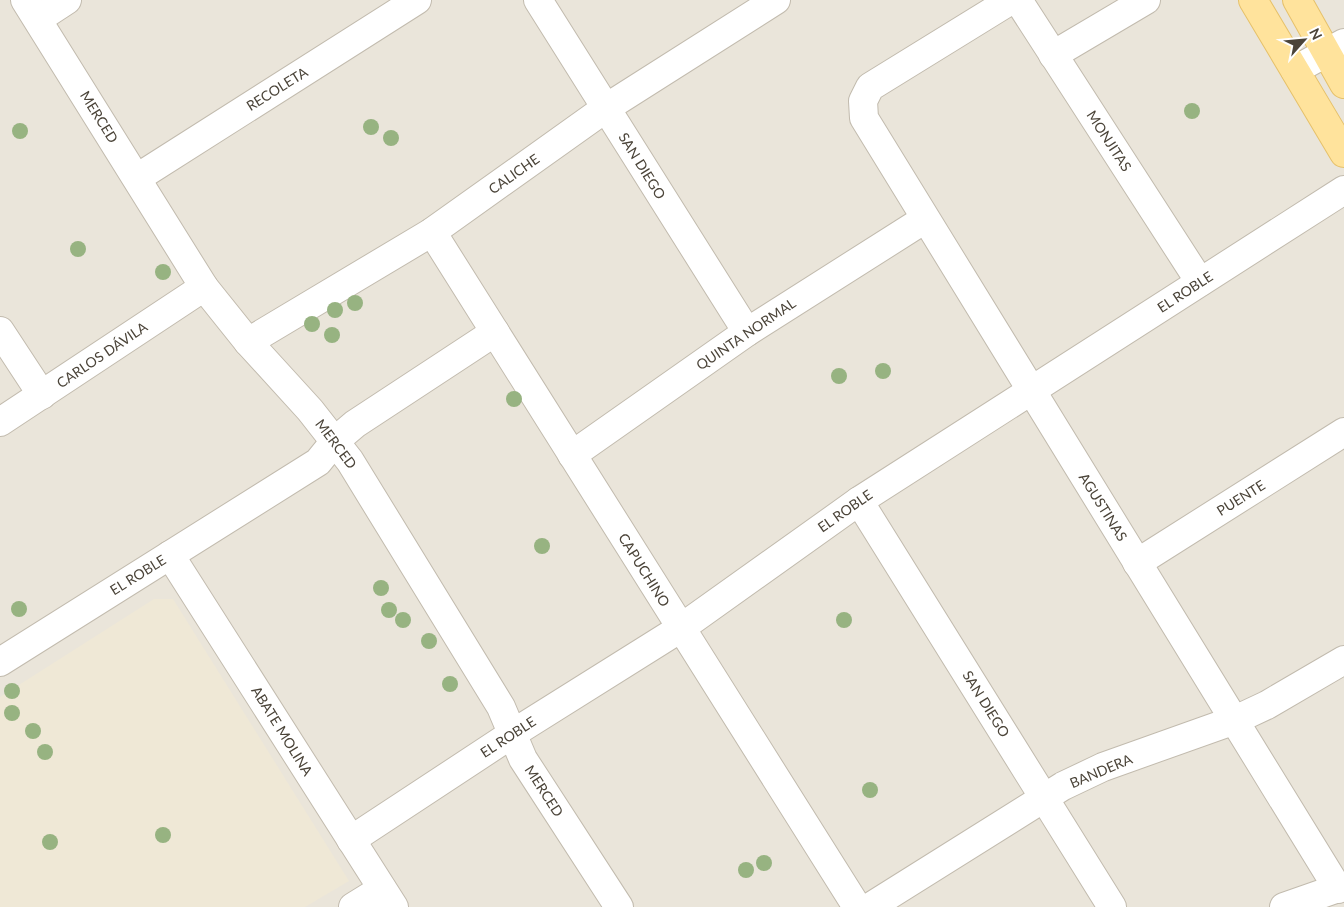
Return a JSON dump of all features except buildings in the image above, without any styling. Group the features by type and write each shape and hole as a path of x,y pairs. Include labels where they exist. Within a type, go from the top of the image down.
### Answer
{"main road":[{"path":"1253,0 1344,153"},
{"path":"1297,0 1335,47 1344,84"}],"street":[{"path":"31,10 67,0"},
{"name":"RECOLETA","path":"137,178 418,0"},
{"name":"SAN DIEGO","path":"538,0 747,332"},
{"name":"CALICHE","path":"248,342 432,232 606,108 776,0"},
{"name":"AGUSTINAS","path":"1011,0 870,87 863,101 862,110 867,126 1235,720 1341,887"},
{"name":"MONJITAS","path":"1018,0 1200,282"},
{"path":"1053,55 1146,0"},
{"name":"MERCED","path":"31,10 204,287 248,342 335,441 350,461 502,707 523,759 619,907"},
{"path":"1295,70 1335,47"},
{"name":"EL ROBLE","path":"351,840 512,734 681,628 859,501 1344,190"},
{"name":"QUINTA NORMAL","path":"572,455 747,332 925,219"},
{"name":"CAPUCHINO","path":"432,232 857,907"},
{"name":"CARLOS DÁVILA","path":"0,422 204,287"},
{"path":"0,331 42,395"},
{"name":"EL ROBLE","path":"0,662 318,462 335,441 355,424 495,332"},
{"name":"PUENTE","path":"1138,563 1344,432"},
{"name":"SAN DIEGO","path":"859,501 1112,907"},
{"name":"ABATE MOLINA","path":"170,555 388,898"},
{"name":"BANDERA","path":"870,907 1044,798 1103,767 1235,720 1267,705 1344,660"},
{"path":"1284,907 1341,887"},
{"path":"353,907 388,898"}],"shaded area":[{"path":"0,0 1344,0 1344,907 0,907"},
{"path":"154,599 173,599 349,881 305,907 0,907 0,697"}]}
